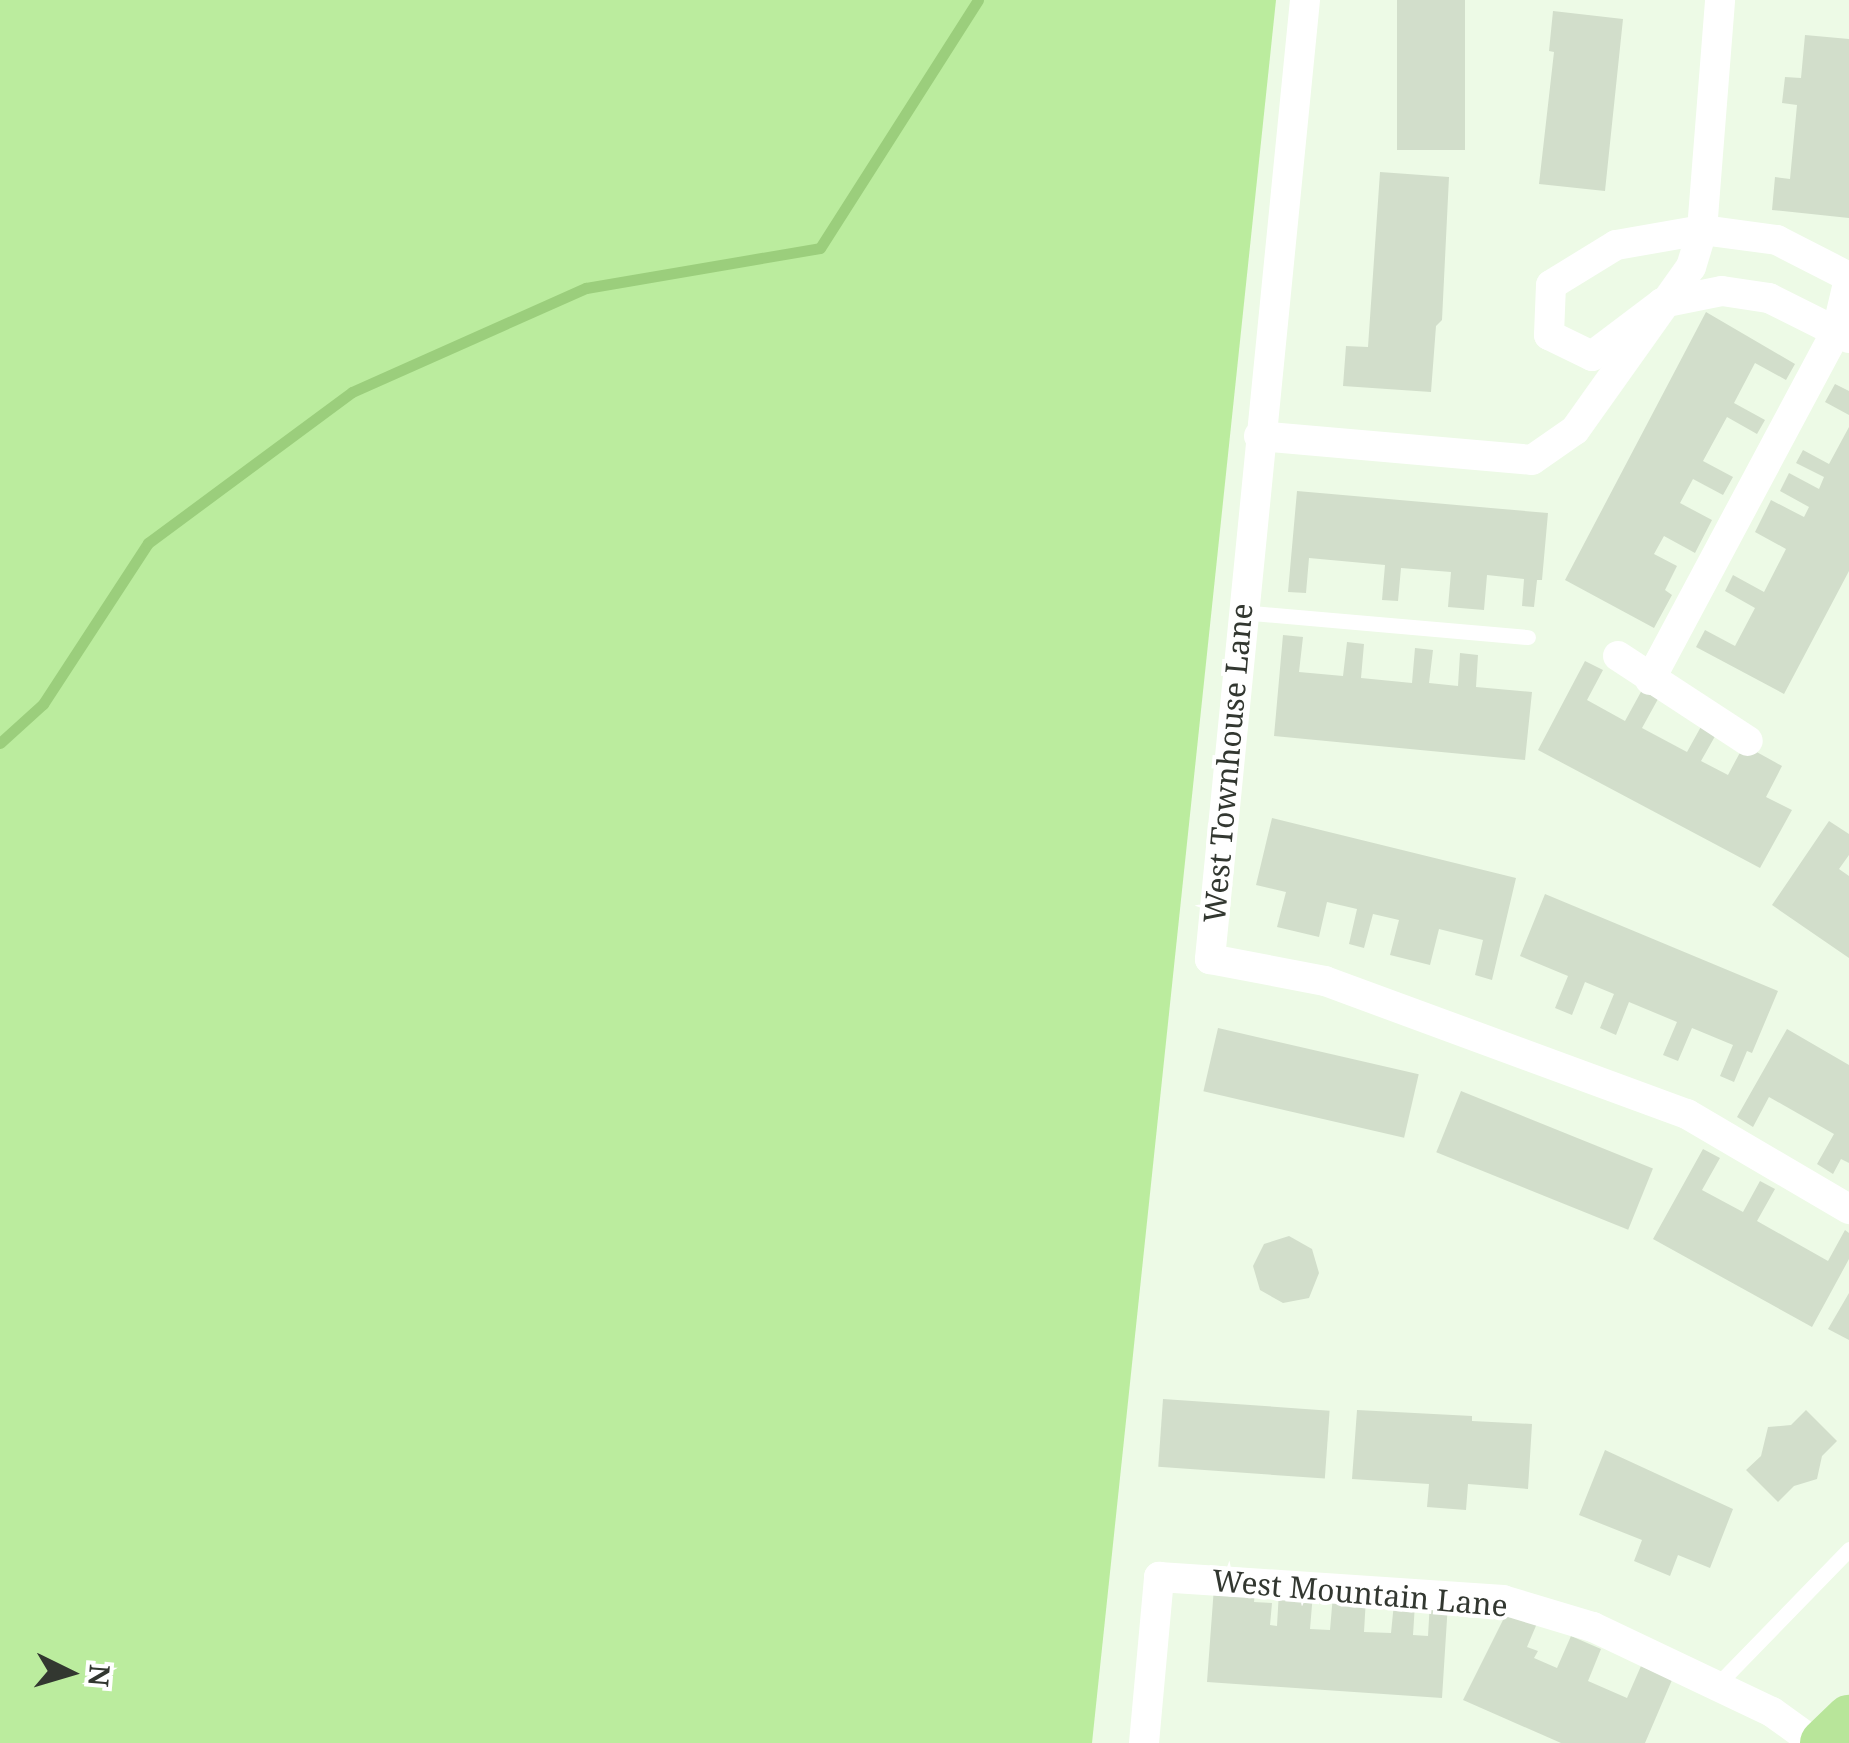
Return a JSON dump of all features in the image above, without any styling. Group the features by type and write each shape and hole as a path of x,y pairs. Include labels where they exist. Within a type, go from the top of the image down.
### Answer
{"main road":[{"path":"1824,1743 1849,1719"}],"street":[{"name":"West Townhouse Lane","path":"1305,0 1241,612 1210,958 1325,981 1687,1114 1849,1209"},
{"path":"1259,436 1532,460 1574,430 1691,267 1702,230 1720,0"},
{"path":"1650,680 1843,334 1849,278 1777,240 1702,230 1616,245 1550,284 1549,336 1592,356 1662,303 1722,291 1769,298 1843,334"},
{"path":"1618,656 1748,741"},
{"name":"West Mountain Lane","path":"1144,1743 1159,1578 1503,1600 1593,1627 1772,1712 1815,1743"}],"lane":[{"path":"1241,612 1528,637"},
{"path":"1716,1686 1849,1549"}],"green space":[{"path":"0,0 1276,0 1092,1743 0,1743"}],"building":[{"path":"1397,0 1465,0 1465,150 1397,150"},
{"path":"1553,11 1623,19 1605,191 1539,184 1554,52 1549,51"},
{"path":"1805,35 1849,39 1849,218 1772,210 1775,177 1790,179 1797,105 1782,103 1785,77 1801,78"},
{"path":"1380,172 1449,177 1442,320 1436,326 1431,392 1343,386 1346,346 1368,347"},
{"path":"1706,312 1795,364 1786,380 1755,363 1734,403 1765,420 1757,434 1727,417 1703,461 1733,477 1723,495 1693,479 1680,503 1712,520 1695,553 1664,536 1654,554 1677,566 1665,590 1672,595 1654,628 1565,580"},
{"path":"1835,384 1849,391 1849,415 1825,402"},
{"path":"1849,427 1849,571 1784,694 1696,647 1705,630 1735,646 1755,608 1725,591 1733,575 1764,592 1786,549 1755,532 1771,500 1804,517 1809,507 1780,491 1789,473 1819,489 1824,477 1796,463 1803,450 1829,464"},
{"path":"1297,491 1548,513 1542,580 1537,580 1534,607 1522,606 1524,579 1487,575 1484,610 1448,607 1451,572 1401,568 1398,601 1382,600 1385,565 1309,558 1306,593 1288,592"},
{"path":"1283,635 1303,637 1299,672 1343,676 1347,642 1364,644 1361,678 1412,683 1415,648 1433,650 1429,683 1458,686 1460,653 1478,655 1476,687 1532,692 1525,760 1274,736"},
{"path":"1585,661 1603,670 1587,700 1625,721 1642,690 1658,699 1642,728 1687,752 1703,723 1718,731 1701,761 1728,775 1744,745 1782,766 1766,797 1792,810 1760,868 1538,750"},
{"path":"1272,818 1516,878 1492,980 1475,975 1483,940 1439,929 1430,965 1390,955 1399,920 1373,914 1364,948 1349,944 1357,909 1327,902 1319,937 1277,927 1286,892 1256,885"},
{"path":"1829,821 1849,834 1849,855 1839,869 1849,876 1849,958 1772,905"},
{"path":"1545,894 1778,991 1752,1053 1747,1051 1734,1082 1720,1076 1733,1045 1692,1028 1678,1061 1663,1055 1677,1022 1629,1002 1616,1035 1600,1028 1614,994 1585,982 1572,1015 1555,1008 1568,976 1520,956"},
{"path":"1218,1028 1419,1074 1404,1138 1203,1091"},
{"path":"1787,1029 1849,1065 1849,1163 1841,1159 1833,1174 1817,1164 1834,1134 1769,1097 1753,1127 1737,1117"},
{"path":"1461,1091 1653,1169 1628,1230 1436,1152"},
{"path":"1703,1149 1720,1158 1702,1190 1743,1212 1760,1181 1775,1189 1757,1221 1828,1261 1845,1230 1849,1233 1849,1259 1812,1327 1653,1239"},
{"path":"1289,1236 1312,1249 1319,1273 1309,1298 1283,1303 1260,1290 1253,1266 1264,1244"},
{"path":"1849,1293 1849,1340 1828,1329"},
{"path":"1163,1399 1330,1411 1325,1478 1158,1467"},
{"path":"1357,1410 1472,1416 1472,1421 1532,1424 1528,1489 1468,1484 1466,1510 1427,1507 1429,1484 1352,1479"},
{"path":"1806,1410 1837,1441 1822,1456 1817,1479 1794,1486 1778,1502 1746,1470 1761,1456 1768,1427 1791,1425"},
{"path":"1605,1450 1733,1509 1710,1568 1678,1555 1670,1576 1634,1561 1642,1540 1579,1515"},
{"path":"1214,1587 1255,1591 1254,1602 1272,1603 1270,1625 1277,1626 1279,1591 1313,1593 1310,1629 1330,1630 1333,1595 1366,1598 1364,1632 1391,1633 1394,1603 1415,1604 1413,1635 1428,1636 1430,1601 1448,1603 1442,1698 1207,1682"},
{"path":"1509,1608 1538,1621 1527,1647 1538,1651 1534,1658 1557,1668 1571,1636 1601,1649 1588,1681 1627,1698 1641,1666 1672,1680 1645,1743 1561,1743 1463,1700"}],"waterway":[{"path":"0,743 43,704 148,543 352,392 586,288 820,248 978,0"}]}
